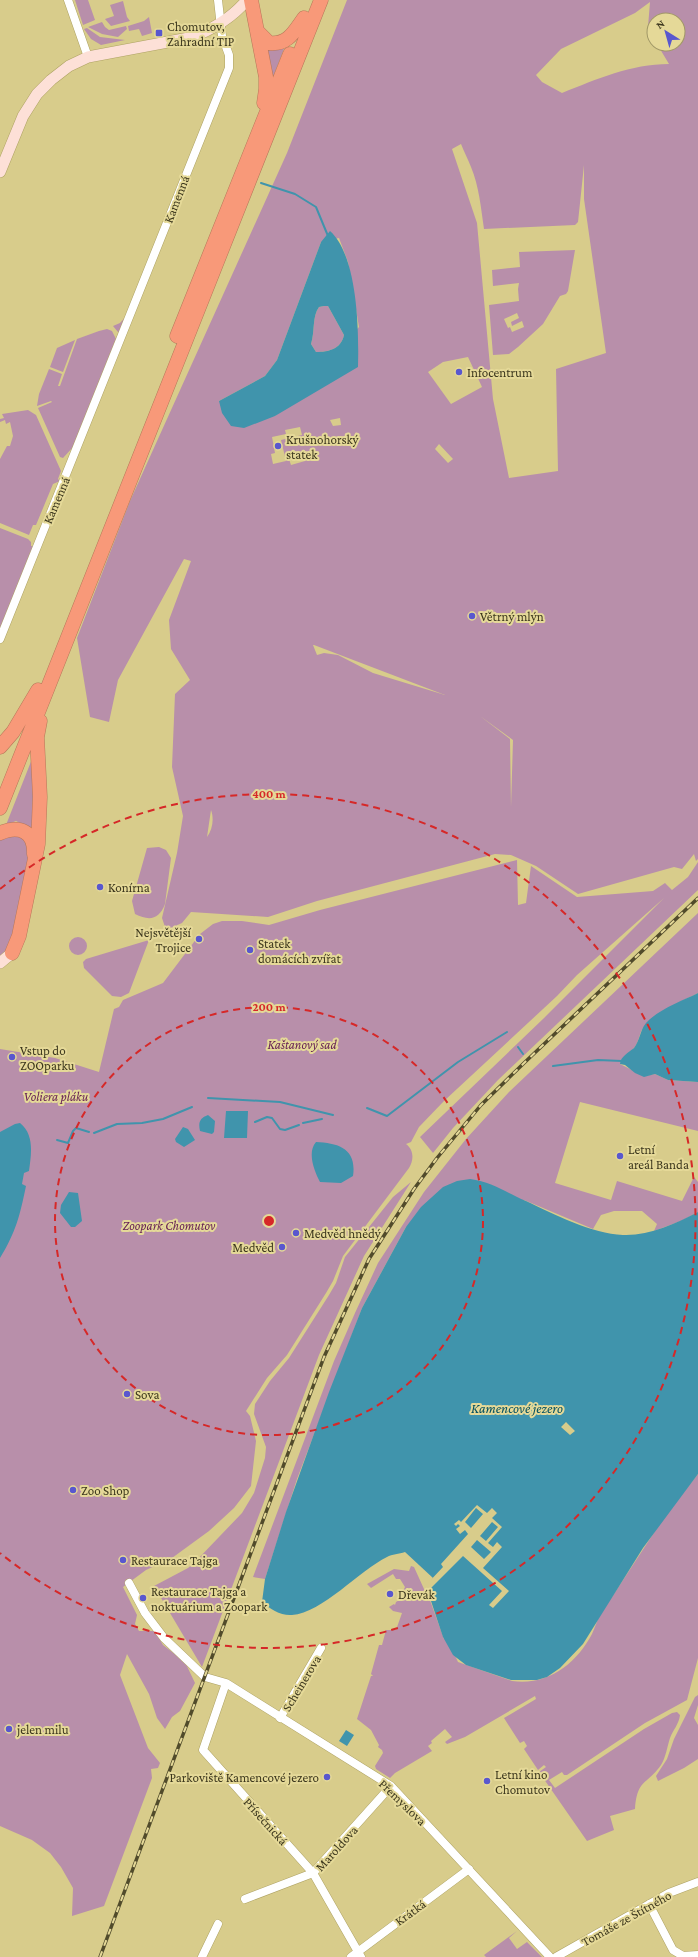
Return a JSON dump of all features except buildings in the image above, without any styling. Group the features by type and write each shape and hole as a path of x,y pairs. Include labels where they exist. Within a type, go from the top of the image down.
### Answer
{"highway":[{"path":"0,808 41,691 258,130 312,0"},
{"path":"0,785 41,691 321,0"},
{"path":"247,1 258,32 266,83 258,130"},
{"path":"258,32 269,43 282,43 290,38 304,18"},
{"path":"0,746 13,732 41,691"},
{"path":"12,953 19,936 40,828 37,737 41,691"},
{"path":"0,833 15,829 27,834 34,847 33,864"}],"street":[{"path":"68,0 88,57"},
{"name":"Kamenná","path":"0,639 229,68 229,55 222,36 218,0"},
{"path":"0,172 23,116 37,94 51,80 69,66 88,57 189,38 221,24 247,1"},
{"path":"0,963 12,953"},
{"name":"Přemyslova","path":"129,1583 145,1613 164,1638 205,1677 226,1684 391,1786 550,1957"},
{"name":"Scheinerova","path":"280,1718 321,1648"},
{"name":"Přísečnická","path":"226,1684 203,1750 313,1873 360,1954"},
{"name":"Maroldova","path":"245,1899 313,1873 391,1786"},
{"name":"Krátká","path":"351,1957 360,1954 469,1869"},
{"name":"Tomáše ze Štítného","path":"556,1957 675,1890 698,1882"},
{"path":"649,1904 673,1950 683,1956 698,1954"},
{"path":"202,1957 218,1924"}],"green space":[{"path":"75,0 88,0 95,20 83,25"},
{"path":"347,0 698,0 698,859 696,861 694,854 682,869 674,867 578,894 536,866 511,855 495,854 317,901 268,917 191,912 182,923 166,930 162,918 177,853 183,816 172,767 175,694 190,680 171,649 169,620 191,561 184,559 118,680 109,722 90,717 77,638 130,501 287,153","holes":["650,2 649,12 686,12 686,52 662,52 669,64 628,69 562,93 542,82 536,75 561,49 635,13","461,144 474,174 484,229 575,225 578,222 584,165 584,199 606,353 556,369 558,471 509,478 493,399 477,223 452,149","339,238 348,262 359,327 275,416 219,401 265,376 277,360 321,242","468,357 482,387 451,404 428,372 443,362","340,418 341,425 333,426 330,420","300,427 302,435 281,440 286,461 273,464 271,454 275,453 272,437 286,434 285,430","439,444 453,459 448,463 435,449","304,456 305,461 291,465 289,459","313,645 445,695 373,673 338,655 324,653 317,655","480,716 513,740 511,807 510,739","211,810 211,831 207,837"]},
{"path":"123,1 127,17 130,21 111,26 105,19 114,16 110,5"},
{"path":"149,17 152,33 142,36 139,29 129,31 128,26 144,21"},
{"path":"102,22 109,30 126,26 127,29 118,37 102,34 88,27"},
{"path":"87,28 100,37 125,40 101,45 91,39 84,29"},
{"path":"266,47 281,47 284,49 273,77 271,76"},
{"path":"575,250 568,291 566,294 560,296 543,324 518,347 509,354 493,355 489,305 519,301 519,283 493,286 492,270 520,267 519,252","holes":["517,313 519,318 511,322 512,326 522,321 524,327 512,332 510,327 508,328 504,319"]},
{"path":"328,306 344,335 340,344 334,349 316,352 311,344 314,319 319,307"},
{"path":"128,314 120,332 118,332 113,326 120,323"},
{"path":"107,329 112,331 116,339 74,446 63,458 60,457 38,408 52,402 51,401 37,406 39,394 49,369 62,374 58,386 60,386 77,339"},
{"path":"75,340 63,372 50,367 57,348"},
{"path":"28,410 36,415 61,471 58,479 60,481 53,484 36,525 33,525 29,535 0,523 0,459 7,446 10,446 13,436 10,422 6,424 5,420 0,422 0,419 4,418 2,414"},
{"path":"0,528 28,539 31,542 31,546 34,546 0,629"},
{"path":"32,759 32,829 16,821 6,825"},
{"path":"23,835 31,850 14,934 7,950 0,957 0,840 3,837"},
{"path":"159,847 166,850 171,858 165,904 157,916 153,918 145,918 135,914 132,901 147,848"},
{"name":"Zoopark Chomutov","path":"517,860 518,905 526,903 531,866 577,897 653,891 665,883 672,890 688,877 698,862 698,890 498,1080 453,1128 433,1153 420,1137 543,1019 664,898 577,975 557,996 444,1101 419,1127 411,1142 406,1144 412,1152 412,1162 409,1168 343,1256 333,1281 326,1293 287,1355 267,1378 246,1411 250,1416 256,1441 251,1486 234,1508 209,1531 172,1558 146,1570 123,1587 137,1615 135,1624 139,1631 154,1631 163,1645 185,1662 195,1683 180,1711 172,1717 165,1729 157,1718 149,1694 127,1654 120,1675 148,1748 160,1763 158,1768 151,1769 152,1778 104,1906 72,1916 73,1888 61,1867 50,1853 32,1840 0,1826 0,1049 55,1058 99,1072 114,1009 119,1007 123,1000 163,983 200,934 213,924 222,921 242,921 269,925 320,910"},
{"path":"698,913 698,993 669,1008 648,1022 642,1030 636,1046 624,1057 620,1064 644,1076 655,1074 668,1080 698,1082 698,1131 580,1102 555,1183 611,1200 617,1181 682,1201 694,1177 698,1182 698,1212 681,1221 654,1231 657,1224 642,1211 614,1211 601,1215 593,1229 524,1200 406,1227 362,1308 297,1479 265,1579 253,1577 334,1361 355,1313 378,1263 424,1192 466,1139 509,1092"},
{"path":"78,937 84,940 87,946 84,952 78,955 72,952 69,946 72,940"},
{"path":"149,940 129,993 121,997 112,996 84,968 83,962 86,959"},
{"path":"411,1182 364,1256 319,1355 202,1667 154,1586 188,1568 242,1513 254,1493 265,1458 266,1447 254,1414 255,1404 270,1381 289,1358 329,1295 336,1283 345,1257 393,1197"},
{"path":"698,1474 698,1658 687,1700 645,1723 567,1775 564,1775 562,1772 549,1780 555,1788 644,1729 672,1713 677,1712 680,1715 670,1738 663,1762 640,1787 636,1799 635,1809 610,1816 614,1830 587,1841 539,1772 546,1767 544,1765 538,1770 524,1749 527,1746 524,1741 520,1743 504,1718 536,1699 535,1696 465,1737 447,1744 445,1742 452,1737 445,1729 431,1741 432,1743 428,1746 432,1751 395,1773 390,1778 376,1769 375,1766 383,1753 382,1750 378,1747 379,1745 371,1730 357,1719 371,1676 373,1676 371,1674 379,1645 382,1645 386,1630 396,1630 402,1613 393,1611 389,1607 394,1604 395,1605 396,1602 406,1596 403,1591 405,1587 400,1579 396,1579 393,1574 371,1588 367,1584 394,1569 409,1571 411,1566 414,1567 424,1589 427,1592 444,1639 447,1638 458,1662 512,1681 525,1682 537,1680 560,1671 578,1655 592,1634 605,1605 612,1597 669,1507 677,1501"},
{"path":"698,1695 698,1705 694,1718 698,1725 698,1759 658,1781 656,1776 667,1759 674,1739 695,1697"},
{"path":"517,1931 509,1938 517,1949 527,1942 542,1957 486,1957 484,1955"}],"water":[{"path":"330,231 339,243 346,258 355,295 358,334 358,367 275,416 244,428 231,426 222,413 219,401 265,376 277,360 321,242","holes":["328,306 344,335 340,344 334,349 316,352 311,344 315,315 319,307"]},
{"path":"698,993 698,1082 668,1080 655,1074 644,1077 635,1073 625,1065 620,1064 623,1057 634,1048 644,1026 651,1018 671,1006"},
{"path":"226,1111 248,1111 247,1138 224,1138"},
{"path":"208,1115 215,1121 214,1132 212,1134 200,1131 200,1121"},
{"path":"20,1123 25,1128 30,1139 31,1152 29,1171 24,1173 22,1184 26,1186 17,1223 0,1258 0,1132"},
{"path":"183,1127 188,1129 195,1140 184,1147 176,1142 175,1139"},
{"path":"316,1142 332,1144 345,1149 352,1159 354,1167 353,1176 341,1183 320,1182 312,1162 313,1146"},
{"name":"Kamencové jezero","path":"470,1179 492,1185 573,1222 611,1234 642,1234 671,1225 698,1212 698,1474 643,1548 583,1644 560,1668 547,1677 537,1680 511,1680 466,1665 453,1655 443,1637 431,1601 431,1588 428,1585 433,1578 405,1552 389,1556 376,1563 328,1599 316,1607 304,1612 288,1615 272,1609 262,1602 265,1579 286,1512 329,1392 362,1308 406,1227 421,1207 443,1187 457,1181"},
{"path":"69,1192 78,1193 82,1221 75,1227 71,1227 60,1213 61,1205"},
{"path":"346,1730 354,1735 347,1746 339,1741"}],"pier":[{"path":"566,1422 575,1431 570,1435 561,1427"},
{"path":"477,1505 487,1513 492,1508 497,1513 492,1518 502,1527 488,1543 493,1547 497,1542 502,1547 483,1568 509,1591 493,1608 489,1605 502,1591 463,1556 430,1589 426,1585 443,1567 441,1564 468,1534 465,1530 460,1534 456,1529 460,1526 458,1524 456,1526 454,1524 459,1520 461,1522","holes":["476,1508 483,1514 471,1528 465,1522","492,1522 498,1527 486,1541 480,1536","477,1540 491,1552 484,1559 471,1547"]}],"waterway":[{"path":"261,183 295,194 316,207 328,236"},
{"path":"367,1108 387,1116 458,1062 507,1032"},
{"path":"518,1047 523,1054"},
{"path":"553,1066 598,1060 622,1061"},
{"path":"208,1098 280,1102 333,1115"},
{"path":"94,1133 117,1124 142,1123 163,1119 192,1107"},
{"path":"255,1122 267,1117 272,1118 280,1129 285,1130 299,1125"},
{"path":"303,1123 322,1119"},
{"path":"57,1140 68,1143 73,1131 76,1128 89,1132"}],"railway":[{"path":"100,1957 324,1357 369,1259 414,1189 437,1158 481,1105 698,898"}],"place":[{"name":"Chomutov, Zahradní TIP","path":"159,33"},
{"name":"Infocentrum","path":"459,372"},
{"name":"Krušnohorský statek","path":"278,446"},
{"name":"Větrný mlýn","path":"472,616"},
{"name":"Konírna","path":"100,887"},
{"name":"Nejsvětější Trojice","path":"199,939"},
{"name":"Statek domácích zvířat","path":"250,950"},
{"name":"Vstup do ZOOparku","path":"12,1057"},
{"name":"Letní areál Banda","path":"620,1156"},
{"name":"Medvěd hnědý","path":"296,1233"},
{"name":"Medvěd","path":"282,1247"},
{"name":"Sova","path":"127,1394"},
{"name":"Zoo Shop","path":"73,1490"},
{"name":"Restaurace Tajga","path":"123,1560"},
{"name":"Dřevák","path":"390,1594"},
{"name":"Restaurace Tajga a noktuárium a Zoopark","path":"143,1598"},
{"name":"jelen milu","path":"9,1729"},
{"name":"Parkoviště Kamencové jezero","path":"327,1777"},
{"name":"Letní kino Chomutov","path":"487,1781"}],"park label":[{"name":"Kaštanový sad","path":"302,1044"},
{"name":"Voliera pláku","path":"56,1096"}]}
